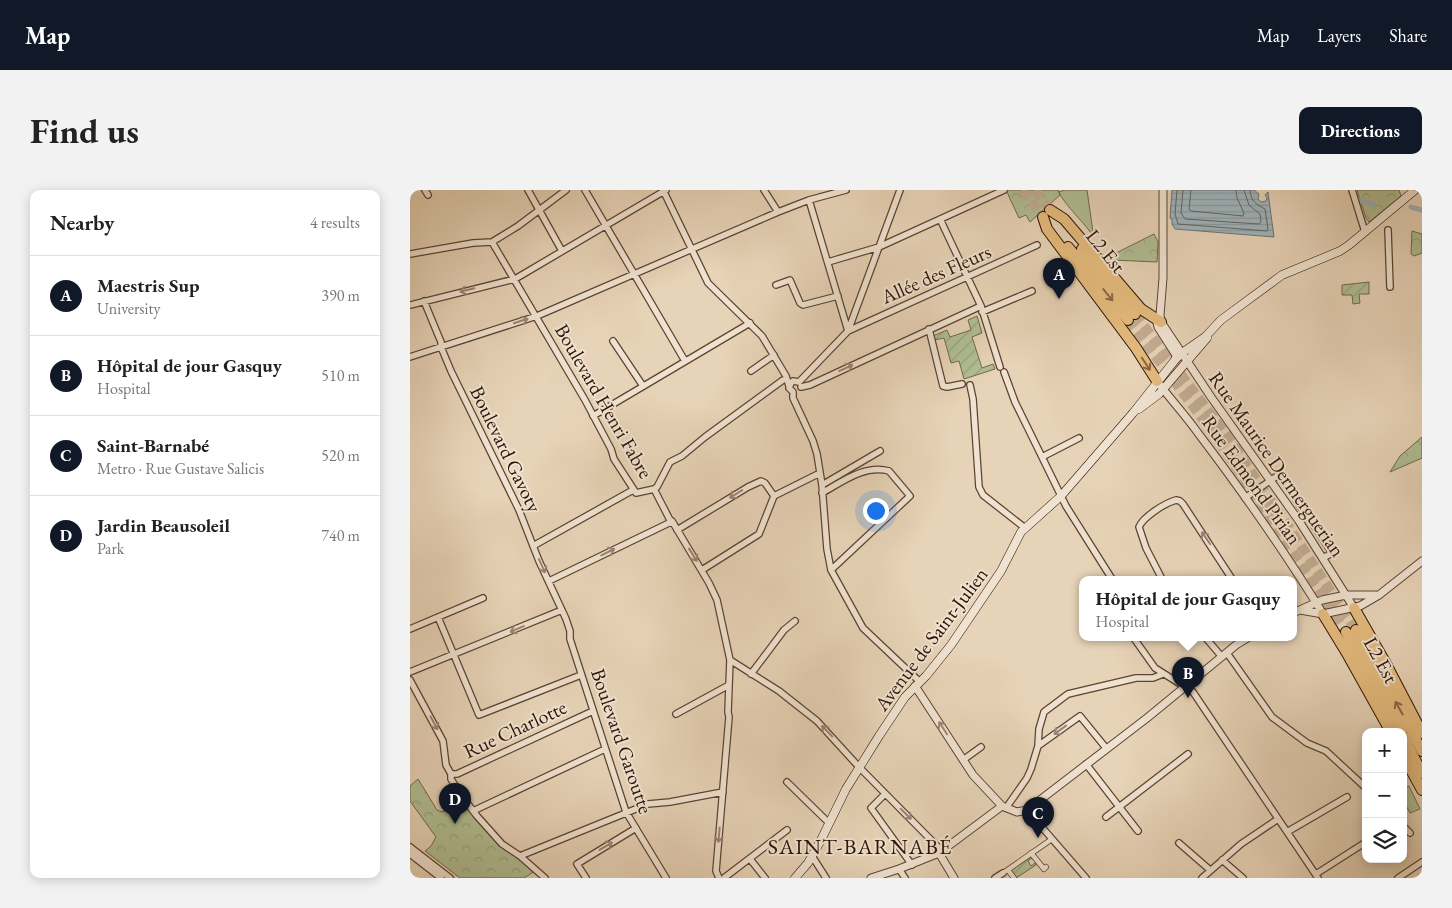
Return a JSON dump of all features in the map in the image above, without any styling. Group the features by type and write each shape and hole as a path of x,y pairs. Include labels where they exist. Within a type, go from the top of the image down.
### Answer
{"highway":[{"name":"L2 Est","path":"1047,214 1131,317"},
{"path":"1159,320 1141,309 1064,219 1047,214 1047,229 1136,348 1160,385"},
{"path":"1354,608 1422,733"},
{"path":"1323,614 1388,728"},
{"name":"L2 Est","path":"1399,728 1351,631 1422,751"},
{"path":"1407,745 1422,773"},
{"path":"1407,763 1422,790"}],"main road":[{"path":"1211,331 1225,316 1282,275 1340,251 1365,232 1405,194 1416,190"},
{"name":"Avenue de Saint-Julien","path":"1160,385 1175,360 1211,331"},
{"name":"Avenue de Saint-Julien","path":"795,878 812,856 859,767 905,697 951,645 1001,571 1021,532 1061,496 1133,413 1160,385 1188,362 1211,331"}],"street":[{"path":"528,190 562,251"},
{"path":"410,254 470,245 472,243 492,242 539,211 566,190"},
{"path":"584,190 684,362"},
{"path":"410,304 515,279 664,190 708,283 762,336 786,376 799,412 813,441 822,485 826,549 831,570 863,628 917,684 973,775 1004,807 1017,812 1027,810 1243,641"},
{"path":"764,190 778,212"},
{"path":"410,357 537,316 778,212 809,200 846,190"},
{"path":"793,392 798,392 800,385 848,332 900,190"},
{"path":"828,262 879,247 1004,190"},
{"path":"1162,190 1163,278 1158,327 1176,355 1175,360"},
{"path":"1352,190 1365,232"},
{"path":"809,200 828,262 836,297 848,332"},
{"path":"940,219 981,309 1015,402 1061,496 1110,576"},
{"path":"1388,230 1390,287"},
{"name":"Boulevard Henri Fabre","path":"492,242 537,316 593,416 611,449 614,460 636,493 654,489 671,522 702,570 717,600 730,660 729,717 716,871 719,878"},
{"name":"Allée des Fleurs","path":"848,332 1037,246"},
{"path":"776,285 790,280 800,303 803,305 836,297"},
{"path":"789,386 793,381 800,385 810,385 929,329 1032,291"},
{"name":"Boulevard Gavoty","path":"424,301 442,342 441,347 451,371 512,494 562,610"},
{"name":"Rue Maurice Dermerguerian","path":"1159,320 1324,558 1354,608"},
{"path":"593,416 750,323"},
{"path":"929,329 943,386 962,384"},
{"path":"614,341 643,386"},
{"path":"751,372 774,355"},
{"path":"654,489 657,487 670,462 682,456 705,437 786,379"},
{"path":"970,385 974,398 980,487 983,495 1025,528"},
{"name":"Rue Edmond Pirian","path":"1160,385 1198,432 1292,564 1323,614"},
{"path":"1042,456 1080,438"},
{"path":"822,485 880,451"},
{"path":"822,493 859,473 880,469 889,471 910,496 831,570"},
{"path":"702,570 759,534 774,496 820,473"},
{"path":"1245,498 1280,474 1332,553 1324,558"},
{"path":"677,530 761,481 765,483 774,496"},
{"path":"533,546 633,490"},
{"path":"1160,576 1146,548 1139,527 1143,520 1176,500 1183,504 1228,576"},
{"path":"549,582 671,522"},
{"path":"1297,612 1323,614 1360,606 1379,595 1422,562"},
{"path":"1297,612 1316,602 1346,595 1379,595"},
{"path":"410,629 483,598"},
{"path":"410,672 562,610"},
{"name":"Boulevard Garoutte","path":"562,610 570,630 570,639 581,675 626,812 666,878"},
{"path":"438,617 479,715 581,675"},
{"path":"751,674 784,630 795,621"},
{"path":"1136,641 1155,668 1192,691 1317,876 1362,845"},
{"path":"1209,641 1224,655 1272,717 1307,743 1326,751 1362,784"},
{"path":"730,660 779,691 808,713 832,736 859,767 941,852 954,878"},
{"path":"871,878 900,869 941,852 1004,807 1027,778 1038,746 1039,729 1044,712 1068,694 1136,678 1153,678 1163,674"},
{"path":"410,680 443,741 446,764 451,774 451,779 473,811 502,844 520,856 545,878"},
{"path":"676,714 729,685"},
{"name":"Rue Charlotte","path":"451,774 457,774 593,711"},
{"path":"1038,746 1080,716 1106,748"},
{"path":"963,760 981,747"},
{"path":"473,811 605,749"},
{"path":"1106,817 1188,754"},
{"path":"1086,764 1138,831"},
{"path":"787,782 829,823"},
{"path":"520,856 648,804 670,802 722,792"},
{"path":"885,794 871,808 912,864"},
{"path":"1287,832 1346,797"},
{"path":"1027,810 1086,878"},
{"path":"1203,878 1241,844 1278,819"},
{"path":"586,878 577,864 636,828"},
{"path":"724,878 788,830"},
{"path":"1407,830 1410,833"},
{"path":"995,878 1052,839"},
{"path":"1179,843 1210,870"},
{"path":"410,847 450,878"},
{"path":"1031,852 1044,868 1046,867"},
{"path":"410,854 441,878"},
{"path":"812,856 826,878"},
{"path":"750,859 765,878"},
{"path":"1222,860 1242,878"},
{"path":"1398,878 1422,862"},
{"path":"900,869 905,878"},
{"path":"1006,871 1014,878"}],"green space":[{"path":"1006,190 1058,190 1060,195 1030,222 1026,215 1019,218"},
{"path":"1064,190 1087,190 1093,232 1091,233 1061,196 1059,192"},
{"path":"1357,190 1399,190 1401,196 1369,222"},
{"path":"1412,231 1422,234 1422,253 1414,256 1411,254"},
{"path":"1154,234 1158,242 1157,262 1113,260 1114,263 1111,266 1103,256 1114,254"},
{"path":"1369,282 1369,294 1359,294 1360,303 1353,304 1352,295 1342,295 1342,285"},
{"path":"977,316 982,333 972,337 982,368 993,364 995,369 964,379 959,361 951,363 944,338 935,340 933,336 947,330 950,337 971,330 968,320"},
{"path":"1422,437 1422,458 1390,472 1400,456"},
{"path":"418,779 437,810 442,812 460,799 497,841 535,871 524,878 460,878 425,851 431,846 436,837 410,801 410,786"},
{"path":"1409,786 1420,809 1410,813 1407,807 1407,787"},
{"path":"1031,856 1032,858 1028,861 1031,866 1035,863 1036,865 1016,878 1011,870"}],"water":[{"path":"1172,190 1254,190 1259,194 1258,199 1261,202 1266,201 1265,195 1268,192 1274,237 1175,229 1170,218"}],"waterway":[{"path":"1359,200 1374,205"},
{"path":"1411,207 1422,210"}],"tunnel":[{"path":"1022,190 1043,217"},
{"path":"1035,190 1050,210"},
{"path":"1135,314 1225,433 1356,630"},
{"path":"1128,320 1217,438 1346,632"}],"place":[{"name":"Maestris Sup","path":"1059,299"},
{"name":"Hôpital de jour Gasquy","path":"1188,698"},
{"name":"Jardin Beausoleil","path":"455,824"},
{"name":"Saint-Barnabé","path":"1038,838"}],"district":[{"name":"SAINT-BARNABÉ","path":"860,846"}]}
